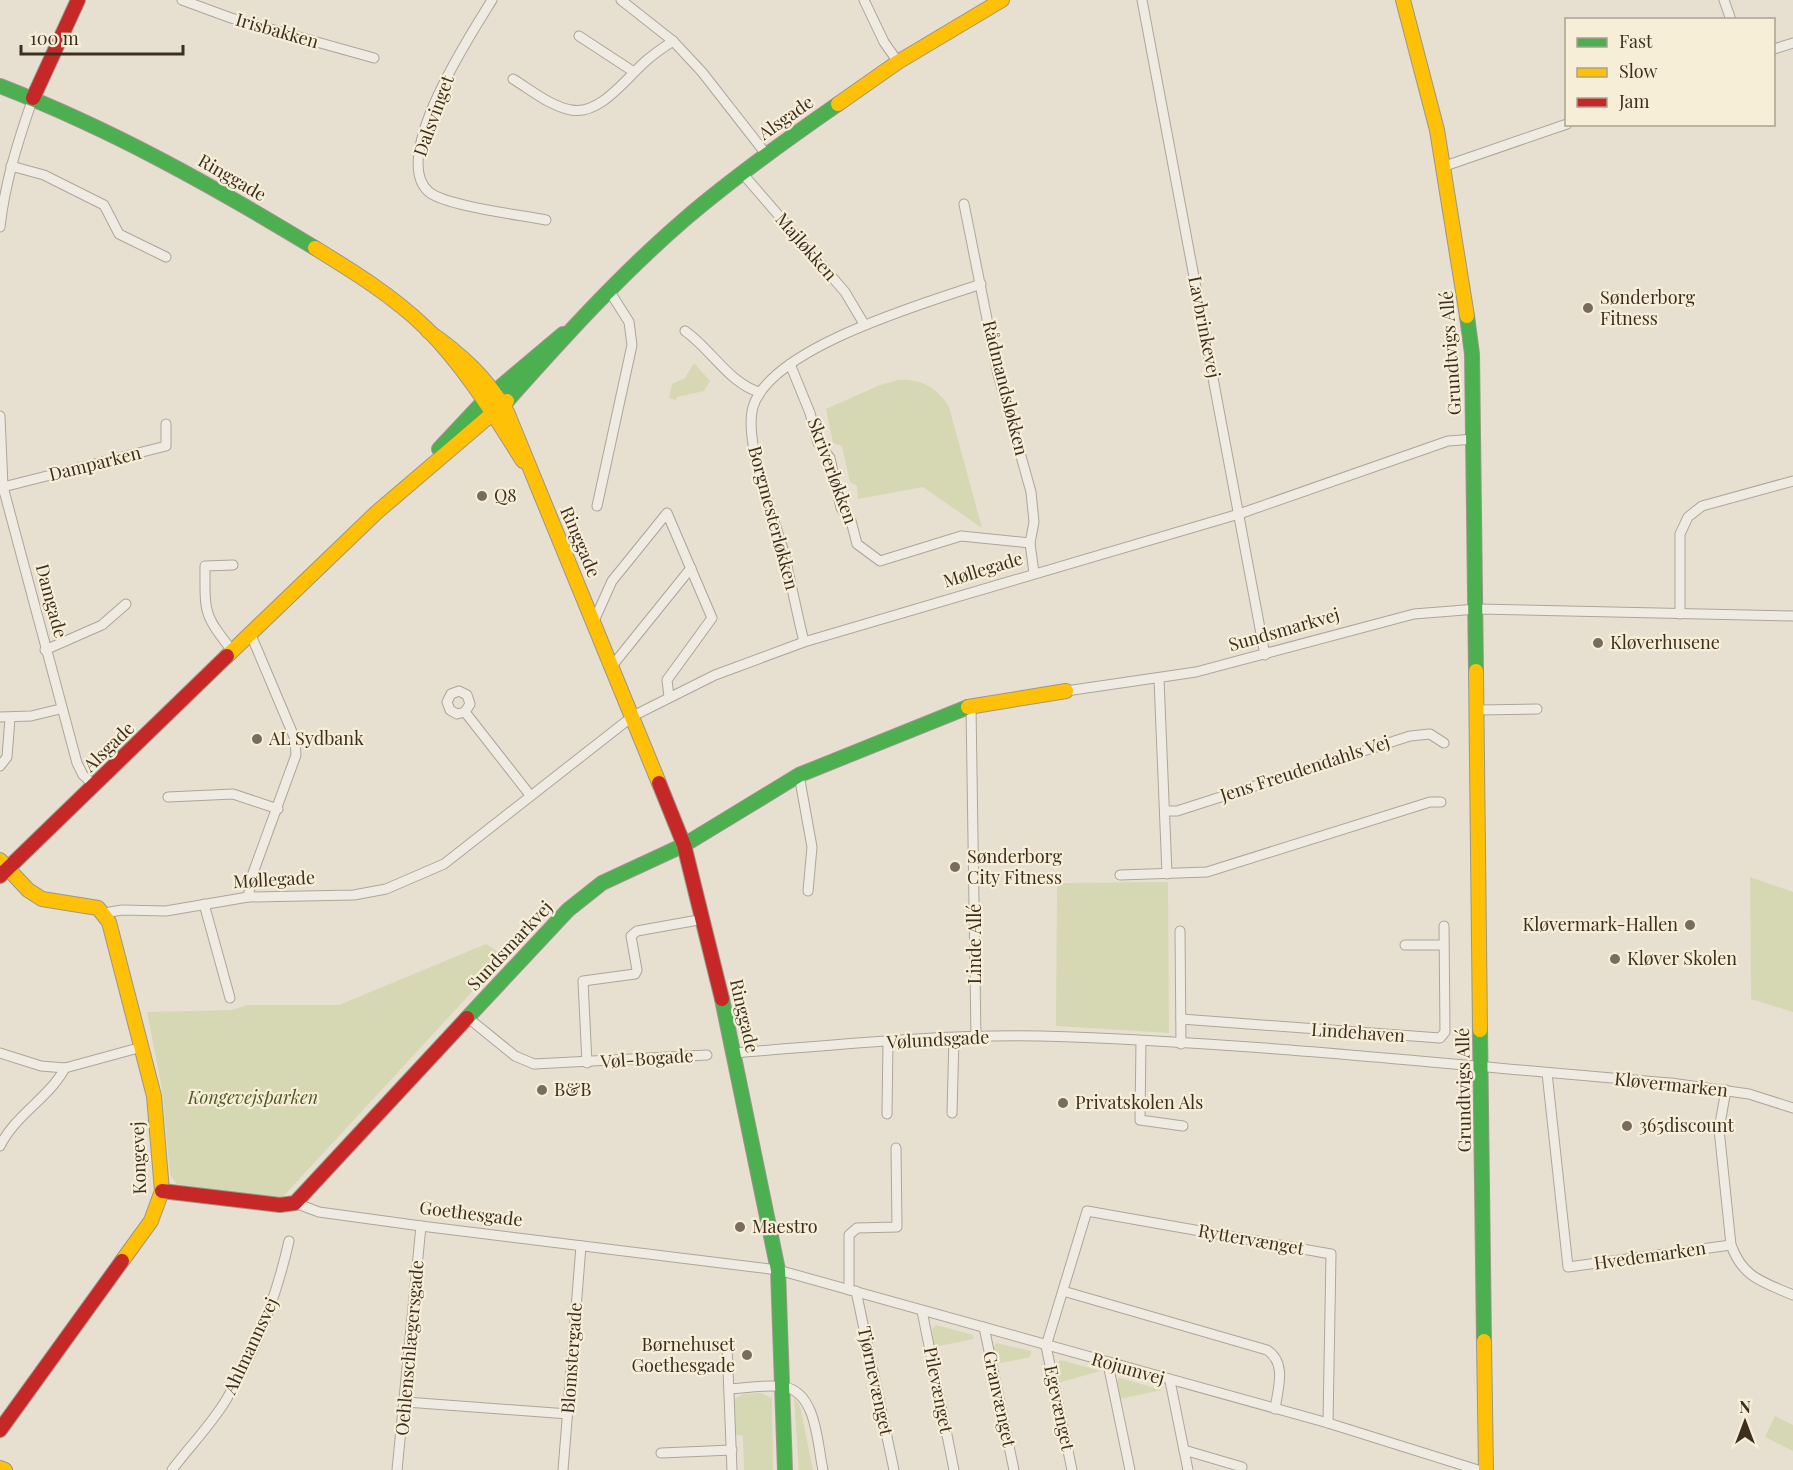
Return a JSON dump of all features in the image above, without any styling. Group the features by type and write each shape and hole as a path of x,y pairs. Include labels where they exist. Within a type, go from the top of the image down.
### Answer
{"street":[{"path":"0,227 11,166 33,98 78,0"},
{"name":"Irisbakken","path":"182,0 231,18 374,58"},
{"name":"Dalsvinget","path":"492,0 462,48 438,93 417,165 420,180 430,192 447,200 546,220"},
{"path":"621,0 673,41 702,72 766,154"},
{"path":"864,0 884,42 898,62"},
{"name":"Alsgade","path":"419,474 498,409 577,323 684,220 766,154 898,62 1002,0"},
{"name":"Lavbrinkevej","path":"1142,0 1265,655"},
{"name":"Grundtvigs Allé","path":"1403,0 1418,45 1445,166 1463,276 1472,354 1475,439 1486,1470"},
{"path":"1724,0 1730,18"},
{"path":"579,36 634,72"},
{"path":"513,79 558,106 573,111 586,110 608,96 673,41"},
{"path":"1775,49 1793,43"},
{"name":"Ringgade","path":"0,86 33,98 115,135 221,190 344,266 408,312 428,331 459,351 498,409 534,478 684,845 704,919 734,1053 778,1270 785,1470"},
{"path":"1445,166 1565,125"},
{"path":"11,166 44,175 104,205 119,234 166,257"},
{"name":"Majløkken","path":"742,173 845,292 864,324"},
{"name":"Rådmandsløkken","path":"964,204 998,374 1032,492 1034,522 1029,543 1034,573"},
{"path":"685,331 703,344 744,387 759,392 771,378 790,364 864,324 981,284"},
{"path":"597,506 632,345 629,322 610,292"},
{"name":"Alsgade","path":"3,868 95,786 419,474 490,395 544,347 577,323"},
{"name":"Skriverløkken","path":"790,364 807,405 818,443 830,458 841,508 851,521 857,544 880,561 961,536 1029,543"},
{"name":"Borgmesterløkken","path":"759,392 753,409 753,443 784,553 804,642"},
{"name":"Damgade","path":"0,416 3,487 60,709 77,763 83,775 95,786"},
{"name":"Damparken","path":"3,487 166,446 166,424"},
{"name":"Møllegade","path":"3,868 38,897 50,902 90,906 104,913 122,910 166,911 248,897 354,895 395,886 444,864 633,716 715,675 804,642 1239,514 1448,441 1475,439"},
{"path":"1680,614 1680,534 1688,517 1702,506 1793,481"},
{"name":"Ringgade","path":"594,621 612,581 667,513 712,618 667,680 669,697"},
{"path":"233,565 205,566 205,610 234,652"},
{"path":"612,666 691,568"},
{"path":"45,650 102,625 126,604"},
{"name":"Sundsmarkvej","path":"295,1203 568,910 587,894 602,883 684,845 799,775 971,706 1158,679 1265,655 1380,621 1413,614 1477,609 1793,616"},
{"path":"248,897 253,873 294,765 295,740 251,635"},
{"path":"1158,679 1167,874"},
{"name":"Linde Allé","path":"971,706 976,1038"},
{"path":"0,717 10,718 60,709"},
{"path":"1478,710 1537,709"},
{"path":"465,712 530,795"},
{"path":"0,766 7,757 10,718"},
{"name":"Jens Freudendahls Vej","path":"1165,811 1177,810 1410,736 1430,734 1444,743"},
{"path":"799,775 812,847 808,891"},
{"path":"168,797 233,794 278,809"},
{"path":"1120,875 1207,872 1430,802 1441,802"},
{"path":"204,904 230,998"},
{"name":"Kongevej","path":"0,1430 151,1221 162,1191 154,1096 110,922 104,913"},
{"name":"Vøl-Bogade","path":"587,1063 583,981 635,974 637,970 631,936 637,931 704,919"},
{"name":"Lindehaven","path":"1181,1019 1440,1038 1445,1032 1444,926"},
{"path":"1180,931 1181,1044"},
{"path":"1405,945 1444,945"},
{"name":"Vøl-Bogade","path":"467,1017 515,1056 534,1064 707,1055"},
{"name":"Vølundsgade","path":"734,1053 954,1038 1038,1036 1142,1041 1481,1067"},
{"path":"952,1113 954,1038"},
{"path":"1142,1041 1140,1120 1183,1126"},
{"path":"887,1114 888,1042"},
{"path":"0,1053 41,1066 65,1068 142,1047"},
{"name":"Kløvermarken","path":"1481,1067 1726,1090 1793,1108"},
{"path":"0,1146 12,1125 59,1080 65,1068"},
{"name":"Hvedemarken","path":"1547,1073 1568,1267 1731,1245"},
{"name":"Hvedemarken","path":"1726,1090 1719,1129 1731,1245 1737,1263 1753,1277 1793,1295"},
{"name":"Tjørnevænget","path":"894,1470 852,1291 849,1235 857,1228 897,1227 896,1148"},
{"name":"Goethesgade","path":"162,1191 280,1205 295,1203 319,1212 778,1270"},
{"name":"Ryttervænget","path":"1046,1346 1087,1211 1331,1254 1328,1423"},
{"name":"Oehlenschlægersgade","path":"398,1470 421,1226"},
{"name":"Ahlmannsvej","path":"172,1470 225,1402 252,1352 278,1289 289,1241"},
{"name":"Blomstergade","path":"562,1470 581,1246"},
{"name":"Rojumvej","path":"778,1270 1108,1364 1328,1423 1478,1470"},
{"path":"1063,1291 1267,1350 1276,1356 1280,1367 1275,1409"},
{"name":"Pilevænget","path":"922,1311 954,1470"},
{"name":"Granvænget","path":"984,1327 1014,1470"},
{"path":"727,1345 732,1470"},
{"name":"Egevænget","path":"1046,1346 1072,1470"},
{"path":"1108,1364 1130,1470"},
{"path":"1170,1381 1188,1470"},
{"path":"729,1389 783,1387 800,1392 808,1404 823,1470"},
{"path":"406,1402 568,1414"},
{"path":"661,1452 732,1450"},
{"path":"1184,1450 1242,1467"},
{"path":"0,1468 5,1470"}],"green space":[{"path":"694,363 710,381 704,391 677,397 676,400 669,398 672,384 685,378"},
{"path":"898,380 914,381 928,386 945,400 949,407 982,528 923,487 858,499 857,486 850,482 842,446 833,443 826,409 880,385"},
{"path":"1750,877 1793,892 1793,1012 1751,999"},
{"path":"1168,882 1169,1033 1056,1026 1057,883"},
{"name":"Kongevejsparken","path":"486,944 505,956 280,1200 177,1184 170,1175 162,1089 147,1012 231,1010 248,1005 339,1005"},
{"path":"936,1325 973,1335 974,1339 934,1347 932,1329"},
{"path":"996,1343 1031,1351 1030,1357 996,1364 993,1348"},
{"path":"1061,1360 1100,1371 1058,1383 1054,1365"},
{"path":"1118,1378 1162,1390 1119,1399 1116,1384"},
{"path":"761,1393 772,1398 773,1470 744,1470 743,1436 734,1434 733,1400 743,1394"},
{"path":"794,1398 800,1406 813,1470 799,1470"},
{"path":"1775,1416 1793,1425 1793,1451 1765,1437"}],"traffic: fast":[{"path":"0,86 82,121 161,160 315,248"},
{"path":"507,401 593,307 661,240 741,174 838,104"},
{"path":"1467,316 1472,354 1476,671"},
{"path":"439,449 485,400 563,334"},
{"path":"467,1018 568,910 602,883 684,845 799,775 968,707"},
{"path":"722,999 778,1270 785,1470"},
{"path":"1480,1030 1484,1341"}],"traffic: slow":[{"path":"838,104 898,62 1002,0"},
{"path":"1403,0 1437,130 1467,316"},
{"path":"315,248 387,295 426,328 466,375 523,461"},
{"path":"428,331 472,367 507,412 659,783"},
{"path":"227,656 377,512 507,401"},
{"path":"1476,671 1480,1030"},
{"path":"968,707 1066,691"},
{"path":"0,860 28,890 42,899 98,908 109,922 154,1096 162,1191 151,1221 122,1261"},
{"path":"1484,1341 1486,1470"},
{"path":"0,1468 5,1470"}],"traffic: jam":[{"path":"33,98 78,0"},
{"path":"0,876 227,656"},
{"path":"659,783 684,845 722,999"},
{"path":"162,1191 280,1205 295,1203 467,1018"},
{"path":"0,1430 122,1261"}],"place":[{"name":"Sønderborg Fitness","path":"1588,308"},
{"name":"Q8","path":"482,496"},
{"name":"Kløverhusene","path":"1598,643"},
{"name":"AL Sydbank","path":"257,739"},
{"name":"Sønderborg City Fitness","path":"955,867"},
{"name":"Kløvermark-Hallen","path":"1690,925"},
{"name":"Kløver Skolen","path":"1615,959"},
{"name":"B&B","path":"542,1090"},
{"name":"Privatskolen Als","path":"1063,1103"},
{"name":"365discount","path":"1627,1126"},
{"name":"Maestro","path":"740,1227"},
{"name":"Børnehuset Goethesgade","path":"747,1355"}]}
